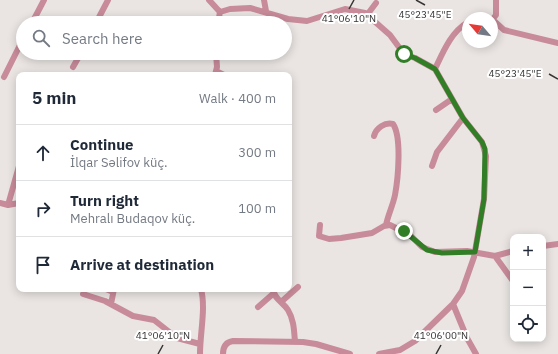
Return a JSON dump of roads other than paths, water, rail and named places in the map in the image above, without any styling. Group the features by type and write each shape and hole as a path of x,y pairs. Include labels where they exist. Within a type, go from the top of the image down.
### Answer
{"street":[{"path":"36,16 44,0"},
{"path":"100,16 108,0"},
{"path":"209,0 220,12"},
{"path":"264,0 266,11"},
{"path":"495,12 496,0"},
{"path":"367,15 376,3"},
{"path":"220,12 240,8 266,11 280,16"},
{"path":"292,19 308,21 345,9 361,11 367,15 390,34 404,54 435,69 463,118 482,142 486,156 484,199 475,252 462,291 453,304 409,346 400,350 379,354"},
{"path":"219,16 220,12"},
{"path":"498,25 504,30 558,43"},
{"path":"435,69 456,31 462,26"},
{"path":"4,77 16,53"},
{"path":"73,67 76,60"},
{"path":"216,60 216,72"},
{"path":"436,110 452,99"},
{"path":"432,166 437,152 463,118"},
{"path":"374,136 377,129 387,123 395,126 398,142 398,174 395,196 386,225"},
{"path":"8,204 16,176"},
{"path":"0,203 16,203"},
{"path":"320,225 320,236 329,239 363,235 386,225 390,225 410,235 427,250 442,253 475,252 495,256 510,252"},
{"path":"546,246 558,244"},
{"path":"495,256 510,278"},
{"path":"281,302 298,287"},
{"path":"111,304 114,292"},
{"path":"200,354 204,306 202,292"},
{"path":"258,307 273,292"},
{"path":"275,292 287,308 292,318 295,342"},
{"path":"82,294 98,298 133,316 154,320 182,340 200,344"},
{"path":"453,304 467,338 476,354"},
{"path":"223,354 225,345 233,341 295,342 316,344 350,354"}]}
